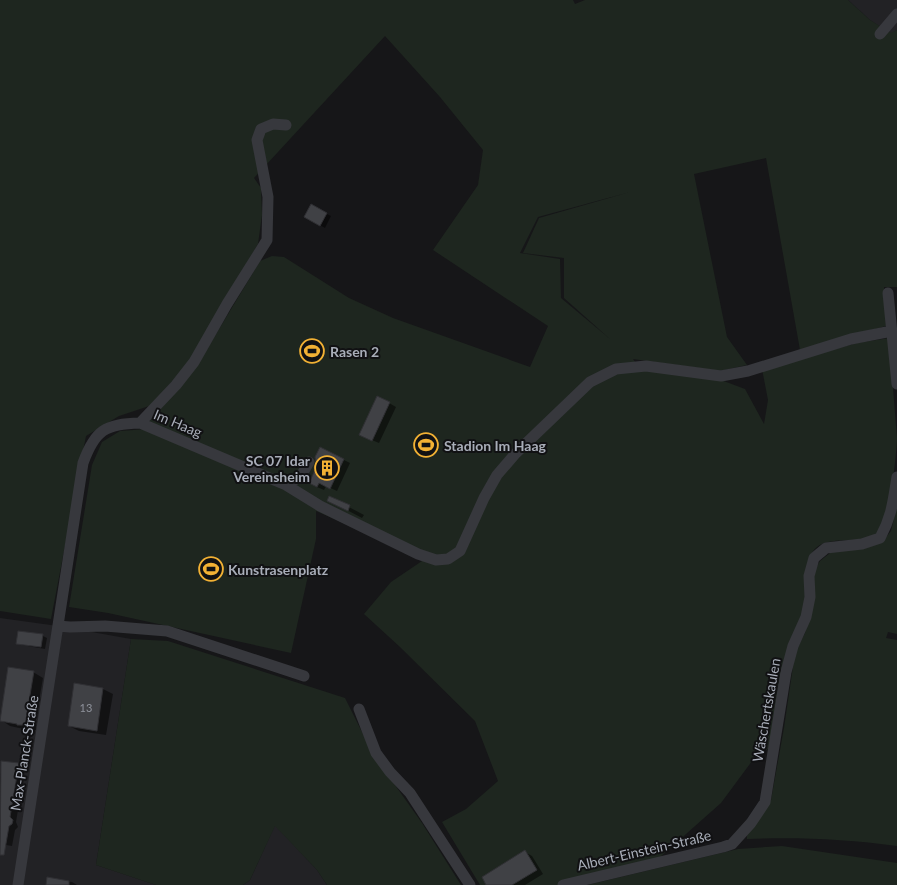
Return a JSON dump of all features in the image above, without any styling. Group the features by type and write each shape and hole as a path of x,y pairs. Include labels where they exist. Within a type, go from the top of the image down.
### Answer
{"street":[{"path":"880,34 897,14"},
{"path":"140,423 176,385 194,362 267,240 268,197 256,140 261,129 273,124 286,125"},
{"path":"888,293 897,384"},
{"name":"Im Haag","path":"58,626 82,463 97,434 118,424 140,423 286,485 320,506 418,554 436,560 448,559 460,551 484,498 497,475 516,453 590,382 616,369 646,366 721,376 748,371 852,339 892,331"},
{"path":"286,485 300,476 309,462"},
{"name":"Wäschertskaulen","path":"732,844 751,823 765,802 786,672 793,646 806,617 810,598 809,576 814,558 826,548 862,544 880,538 889,522 893,508 897,477"},
{"path":"58,626 105,626 167,631 304,676"},
{"name":"Max-Planck-Straße","path":"18,885 58,626"},
{"path":"359,709 376,753 390,772 410,793 470,885"},
{"name":"Albert-Einstein-Straße","path":"563,885 732,844"}],"shaded area":[{"path":"0,0 573,0 575,4 585,0 848,0 870,20 891,33 897,30 897,287 884,287 886,326 800,350 766,158 694,174 727,337 747,365 720,371 633,359 640,369 721,380 745,389 764,424 768,400 762,369 857,343 889,338 897,438 890,499 882,529 875,535 866,538 824,543 816,548 811,556 804,612 771,747 755,757 721,803 659,858 573,885 480,885 442,822 466,809 498,781 475,721 364,614 391,582 425,559 316,511 316,539 291,653 108,613 69,607 92,465 102,442 120,431 146,429 152,416 198,364 260,261 272,256 284,257 349,298 393,318 530,367 548,326 433,250 478,185 483,150 440,97 385,36 254,178 261,188 262,215 258,244 188,363 152,405 119,416 86,436 51,619 0,611","holes":["630,192 539,218 523,253 564,258 564,298 610,339 561,298 560,259 520,253 538,217"]},
{"path":"848,0 897,0 897,30 891,34 870,20"},
{"path":"897,506 897,634 888,632 886,638 897,640 897,846 822,839 747,839 747,834 771,800 795,653 805,633 811,611 814,571 820,561 834,550 883,541 891,531"},
{"path":"0,618 131,639 96,865 156,885 0,885"},
{"path":"131,639 168,641 345,698 373,754 422,823 461,885 327,885 317,870 275,826 250,880 243,885 156,885 96,865"},
{"path":"275,825 317,870 327,885 243,885 250,880"},
{"path":"782,846 897,863 897,885 587,885 738,849"}],"building":[{"path":"311,204 327,213 320,226 304,217"},
{"path":"377,396 390,402 372,441 359,435"},
{"name":"SC 07 Idar Vereinsheim","path":"320,447 344,459 330,489 319,483 317,487 309,483 316,468 314,468 315,457"},
{"path":"329,496 350,505 348,511 327,501"},
{"path":"18,631 43,634 41,647 16,644"},
{"path":"8,667 34,671 27,713 27,725 0,721"},
{"path":"74,683 103,688 97,731 68,726"},
{"path":"1,761 19,763 10,817 13,820 9,826 4,855 0,855"},
{"path":"525,850 537,870 512,885 486,885 482,877"},
{"path":"47,877 69,881 69,885 46,885"}],"place":[{"name":"Rasen 2","path":"312,351"},
{"name":"Stadion Im Haag","path":"426,445"},
{"name":"SC 07 Idar Vereinsheim","path":"327,468"},
{"name":"Kunstrasenplatz","path":"211,569"}]}
